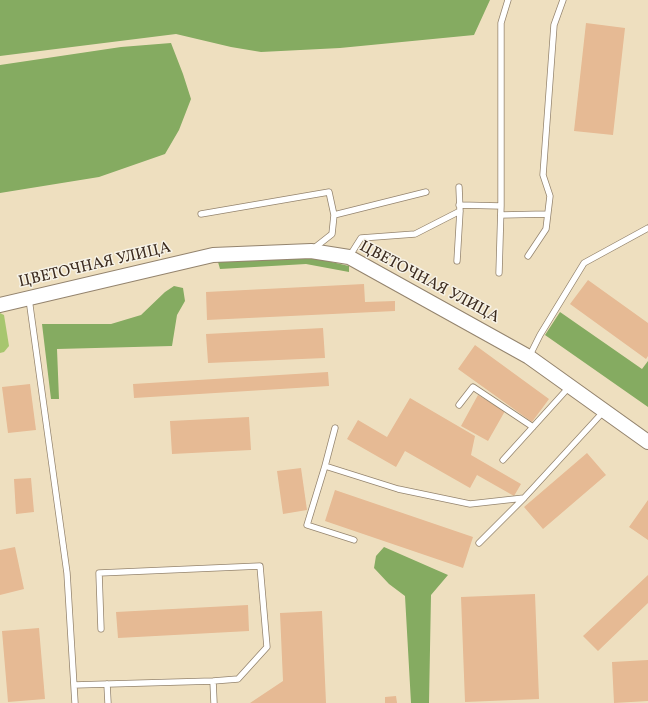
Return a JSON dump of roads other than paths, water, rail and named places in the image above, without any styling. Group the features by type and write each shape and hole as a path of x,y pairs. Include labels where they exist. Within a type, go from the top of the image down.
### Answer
{"street":[{"name":"ЦВЕТОЧНАЯ УЛИЦА","path":"0,305 212,255 311,251 349,257 529,356 648,442"}],"lane":[{"path":"499,273 501,215 502,23 508,0"},
{"path":"528,256 546,229 550,196 543,175 554,25 563,0"},
{"path":"457,261 460,208 459,187"},
{"path":"201,214 329,192 334,215 332,234 311,251"},
{"path":"334,215 426,192"},
{"path":"349,257 361,238 416,234 460,208 501,206"},
{"path":"501,215 547,214"},
{"path":"529,356 540,335 584,263 648,228"},
{"path":"29,299 67,573 75,703"},
{"path":"503,460 570,386"},
{"path":"459,405 473,387 532,427"},
{"path":"479,542 524,498 604,411"},
{"path":"335,428 307,525 354,540"},
{"path":"325,466 398,489 470,504 524,498"},
{"path":"74,685 238,679 267,647 260,566 99,574 100,628"},
{"path":"213,681 214,703"},
{"path":"107,684 108,703"}]}
